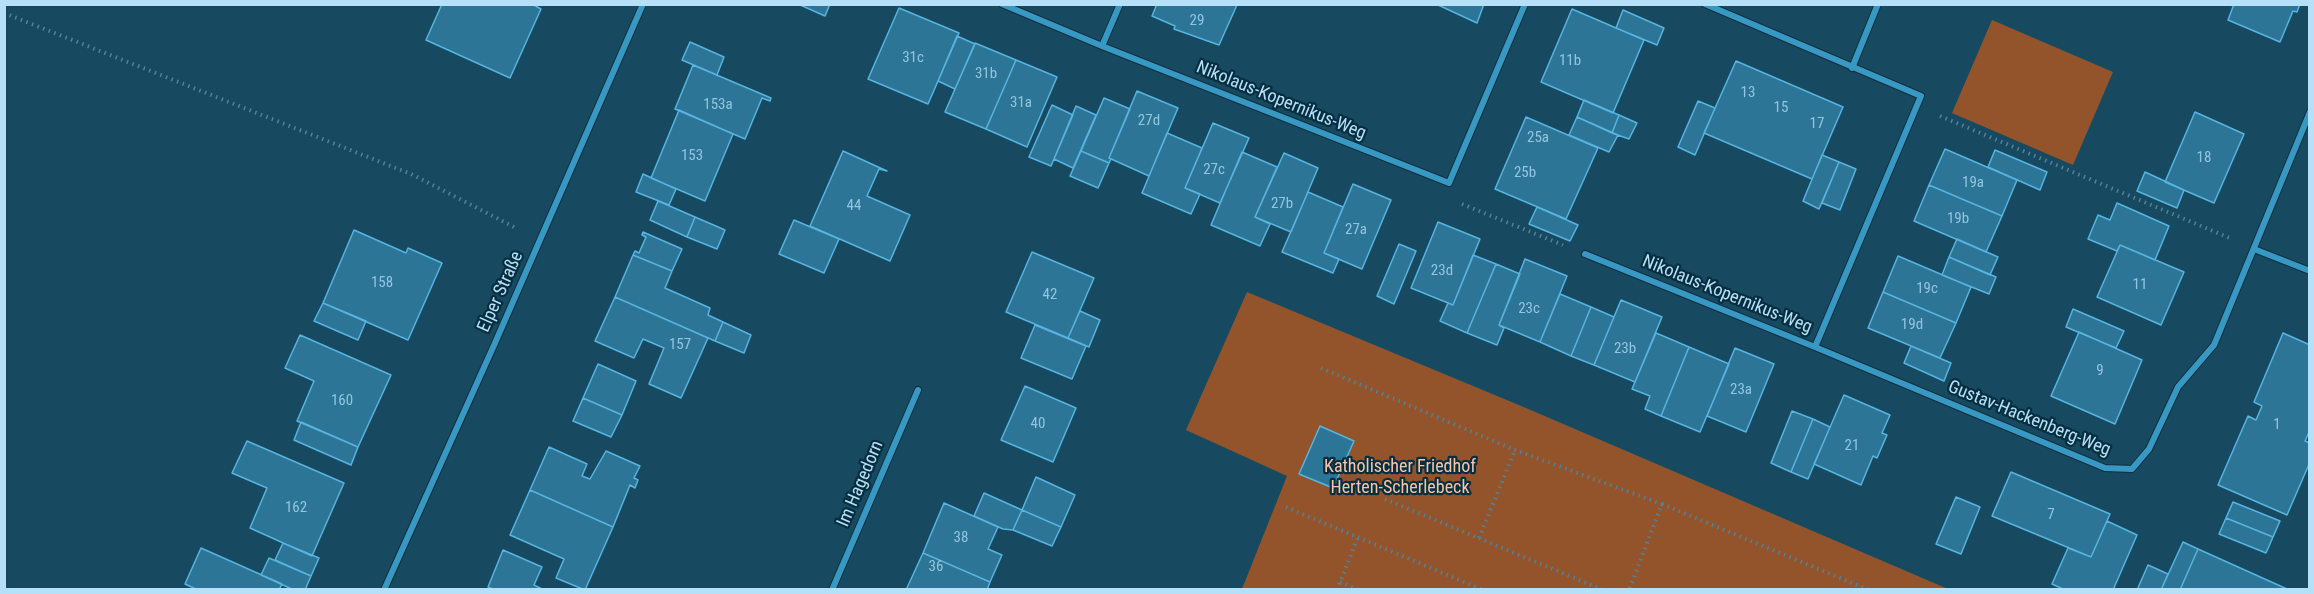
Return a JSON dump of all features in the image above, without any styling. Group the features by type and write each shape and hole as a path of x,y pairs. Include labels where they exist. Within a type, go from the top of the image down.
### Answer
{"street":[{"name":"Elper Straße","path":"384,590 643,4"},
{"name":"Nikolaus-Kopernikus-Weg","path":"1002,4 1102,46 1449,183"},
{"path":"1102,46 1119,4"},
{"path":"1449,183 1525,4"},
{"path":"1705,4 1921,96 1917,107"},
{"path":"1852,68 1878,4"},
{"name":"Nikolaus-Kopernikus-Weg","path":"1585,254 1815,347 1917,107"},
{"name":"Gustav-Hackenberg-Weg","path":"1815,347 2105,468 2132,469 2150,449 2178,387 2214,345 2310,111"},
{"path":"2254,249 2310,272"},
{"name":"Im Hagedorn","path":"832,590 918,390"}],"path":[{"path":"4,13 411,174 540,240"},
{"path":"1917,107 2254,249"},
{"path":"1449,183 1462,204 1585,254"},
{"path":"1321,368 1515,450 1662,504 1869,590"},
{"path":"1479,538 1515,450"},
{"path":"1385,499 1603,590"},
{"path":"1629,590 1662,504"},
{"path":"1286,507 1483,590"},
{"path":"1337,590 1358,537"},
{"path":"1340,582 1359,590"}],"green space":[{"path":"1992,20 2113,72 2073,165 1952,113"},
{"name":"Katholischer Friedhof Herten-Scherlebeck","path":"1247,292 1526,408 1948,589 1242,589 1287,476 1186,430"}],"building":[{"path":"442,4 532,4 541,9 510,78 426,40"},
{"path":"798,4 830,4 825,16"},
{"path":"1157,4 1237,5 1219,45 1174,29 1175,26 1152,16"},
{"path":"1436,4 1484,4 1477,23"},
{"path":"2234,4 2300,4 2297,12 2293,11 2280,42 2228,20"},
{"path":"899,8 959,33 928,104 868,79"},
{"path":"1572,9 1644,40 1613,113 1541,82"},
{"path":"1623,10 1664,28 1657,45 1616,28"},
{"path":"957,36 975,44 955,89 938,81"},
{"path":"690,42 724,57 717,75 682,60"},
{"path":"975,43 1016,60 986,129 945,112"},
{"path":"1016,60 1057,77 1027,147 986,129"},
{"path":"1736,61 1843,107 1812,179 1704,133"},
{"path":"693,65 771,98 770,101 762,98 745,139 675,109"},
{"path":"1137,91 1178,108 1149,176 1109,158"},
{"path":"1104,98 1130,109 1109,158 1111,159 1109,163 1081,151"},
{"path":"1584,100 1619,115 1612,133 1577,117"},
{"path":"1698,101 1715,108 1695,155 1678,147"},
{"path":"1052,105 1073,115 1051,166 1029,157"},
{"path":"1076,106 1096,115 1073,168 1054,159"},
{"path":"679,110 733,134 705,201 651,178"},
{"path":"2195,112 2244,134 2214,203 2165,182"},
{"path":"1619,115 1637,123 1629,139 1612,133"},
{"path":"1526,117 1598,148 1566,219 1495,189"},
{"path":"1577,117 1618,135 1609,152 1569,135"},
{"path":"1213,123 1249,138 1220,203 1185,188"},
{"path":"1167,133 1202,148 1185,188 1200,194 1191,214 1142,193"},
{"path":"1945,149 2017,180 2002,216 1929,185"},
{"path":"1995,150 2047,172 2040,190 1988,167"},
{"path":"843,151 887,171 879,169 867,196 910,215 890,261 810,226"},
{"path":"1081,151 1109,163 1098,188 1070,176"},
{"path":"1242,152 1277,167 1255,217 1270,224 1260,246 1211,225"},
{"path":"1284,153 1318,168 1291,232 1255,217"},
{"path":"1822,155 1839,162 1819,209 1803,201"},
{"path":"1839,162 1856,169 1840,210 1822,203"},
{"path":"2145,172 2184,190 2177,208 2137,191"},
{"path":"643,174 676,189 669,205 636,192"},
{"path":"1353,184 1391,200 1362,269 1324,253"},
{"path":"1929,185 2002,216 1986,252 1914,221"},
{"path":"1308,192 1343,207 1324,253 1339,259 1333,273 1282,252"},
{"path":"658,201 695,217 687,237 650,220"},
{"path":"2117,203 2169,226 2155,260 2120,245 2117,251 2088,239 2098,215 2110,220"},
{"path":"1537,207 1578,225 1570,241 1529,224"},
{"path":"695,217 725,230 717,249 687,237"},
{"path":"794,220 839,239 824,273 779,254"},
{"path":"1438,222 1480,239 1453,305 1411,288"},
{"path":"354,230 406,253 408,248 442,263 408,340 323,303"},
{"path":"643,232 682,249 672,271 633,255 635,251 639,253 646,237 642,235"},
{"path":"1957,239 1998,257 1990,275 1949,257"},
{"path":"1399,244 1416,251 1394,304 1377,296"},
{"path":"2120,245 2184,272 2161,325 2097,297"},
{"path":"1032,252 1094,278 1068,338 1006,312"},
{"path":"633,255 672,271 665,288 710,308 708,315 723,322 715,341 615,297"},
{"path":"1473,255 1496,264 1467,333 1440,321 1448,303 1453,305"},
{"path":"1898,256 1971,287 1956,323 1883,292"},
{"path":"1949,257 1996,277 1989,294 1942,275"},
{"path":"1525,259 1567,276 1540,342 1499,325"},
{"path":"1496,264 1520,274 1499,325 1504,328 1497,345 1467,333"},
{"path":"1883,292 1956,323 1940,358 1868,328"},
{"path":"1560,294 1591,307 1571,356 1540,342"},
{"path":"615,297 708,338 681,398 649,384 664,348 643,339 634,358 595,341"},
{"path":"1621,300 1662,317 1635,382 1594,365"},
{"path":"323,303 366,321 358,340 314,321"},
{"path":"1591,307 1614,317 1594,365 1571,356"},
{"path":"2073,309 2124,331 2116,348 2066,327"},
{"path":"1080,311 1100,320 1089,347 1068,338"},
{"path":"723,322 751,335 744,353 715,341"},
{"path":"1035,325 1086,346 1072,379 1021,358"},
{"path":"2079,332 2142,360 2115,424 2051,396"},
{"path":"1656,333 1689,347 1661,416 1645,409 1650,396 1632,389"},
{"path":"2283,333 2310,345 2310,430 2305,441 2310,443 2310,462 2287,515 2218,485 2248,416 2256,420 2262,406 2254,402"},
{"path":"300,335 391,375 358,447 297,421 314,381 285,368"},
{"path":"1911,346 1951,363 1944,381 1904,363"},
{"path":"1689,347 1729,364 1700,432 1661,416"},
{"path":"1735,348 1774,364 1746,432 1707,416"},
{"path":"598,364 636,381 622,415 583,398"},
{"path":"1025,386 1076,408 1053,462 1001,440"},
{"path":"1844,395 1890,415 1882,433 1887,435 1877,458 1873,456 1861,485 1814,464"},
{"path":"583,398 622,415 611,437 573,421"},
{"path":"1792,411 1813,419 1791,472 1771,463"},
{"path":"1813,419 1830,427 1808,479 1791,472"},
{"path":"301,422 358,447 351,465 294,440"},
{"path":"1320,426 1354,441 1333,488 1299,474"},
{"path":"247,441 344,483 312,556 250,528 267,488 232,473"},
{"path":"549,447 587,464 582,476 590,479 606,451 640,466 634,478 638,480 635,488 630,485 613,527 530,490"},
{"path":"2011,472 2110,514 2091,557 1992,516"},
{"path":"1036,477 1075,495 1061,527 1022,510"},
{"path":"530,490 613,527 585,590 556,578 564,559 510,535"},
{"path":"984,493 1022,510 1013,530 1003,529 974,516"},
{"path":"1956,497 1980,507 1961,554 1936,544"},
{"path":"2233,502 2280,521 2273,537 2226,518"},
{"path":"944,503 998,527 988,549 1002,555 990,582 923,553"},
{"path":"1022,510 1061,527 1052,546 1013,530"},
{"path":"2226,518 2273,537 2266,553 2219,534"},
{"path":"2107,521 2137,535 2113,590 2065,590 2052,584 2068,548 2091,557"},
{"path":"2183,542 2198,549 2180,590 2161,590"},
{"path":"283,543 319,558 311,576 275,560"},
{"path":"201,548 282,584 279,590 198,590 185,584"},
{"path":"2198,549 2287,589 2180,590"},
{"path":"503,550 542,567 534,585 544,590 495,590 488,587"},
{"path":"923,553 990,582 987,590 906,590"},
{"path":"269,558 311,576 305,590 294,590 261,575"},
{"path":"2148,565 2168,574 2161,590 2137,590"}]}
